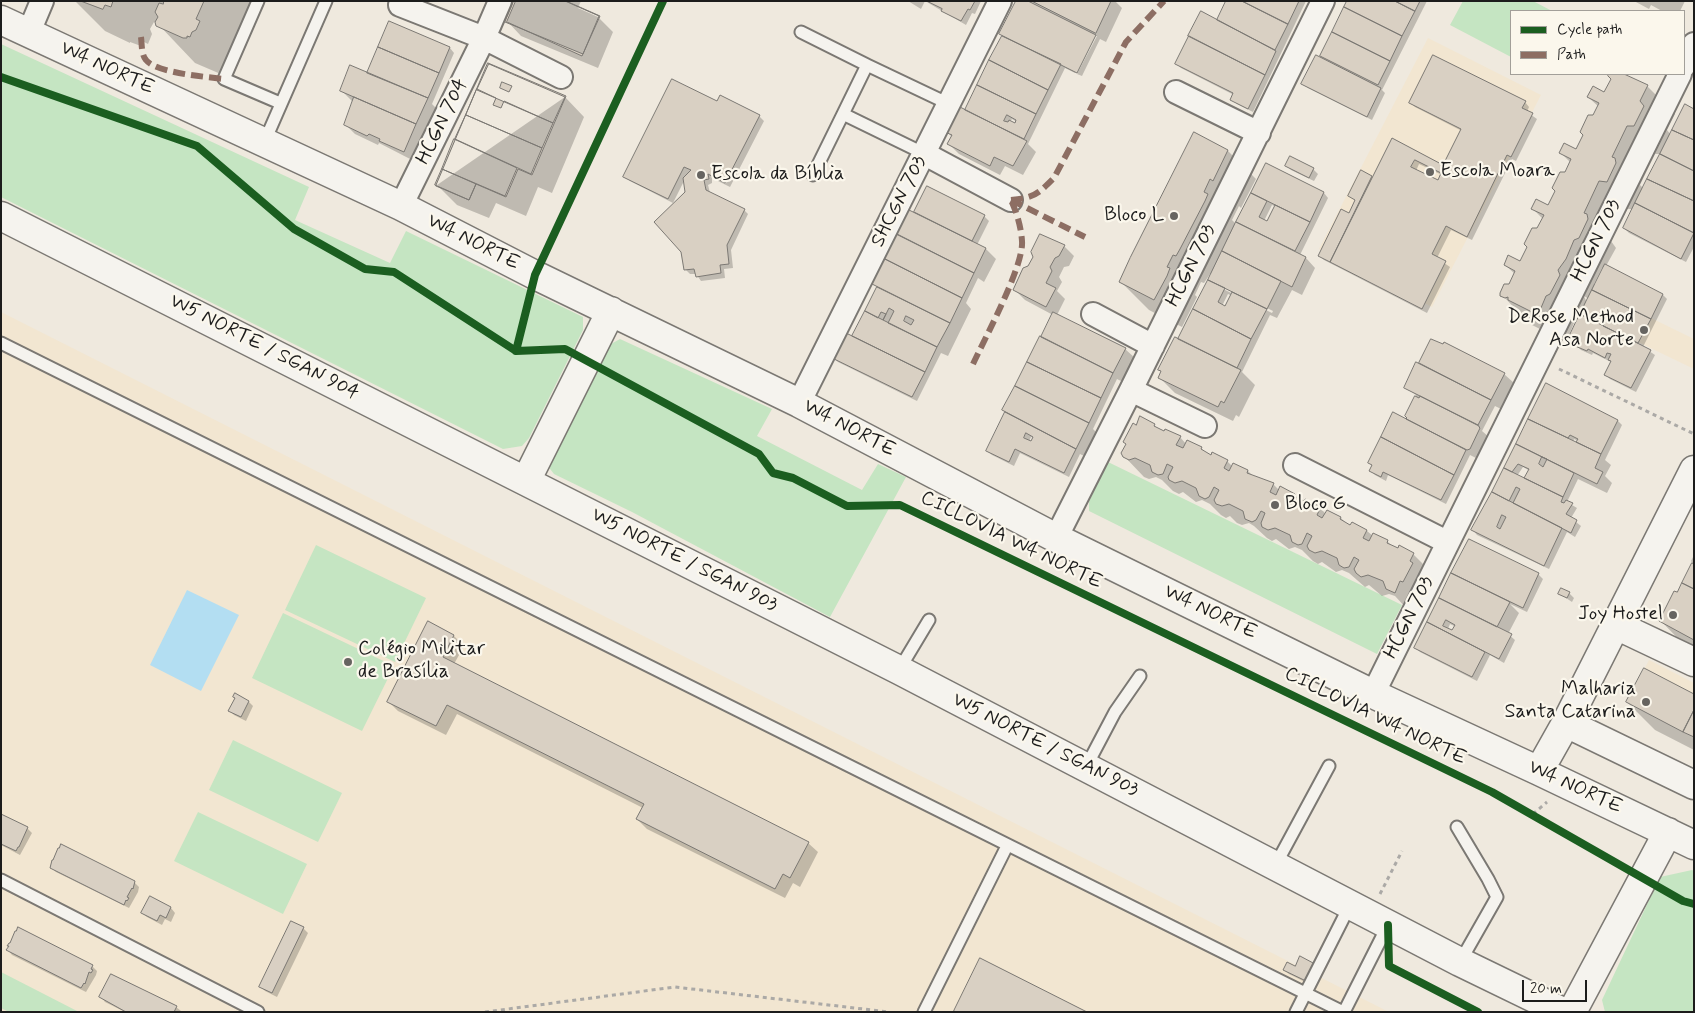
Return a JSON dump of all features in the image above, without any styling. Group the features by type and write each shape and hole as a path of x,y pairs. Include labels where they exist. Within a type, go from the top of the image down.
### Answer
{"main road":[{"name":"W4 NORTE","path":"1,20 401,206 534,275 799,403 1056,538 1373,694 1694,845"},
{"name":"W5 NORTE / SGAN 904","path":"1,216 526,481"},
{"path":"526,481 611,312"},
{"path":"1539,771 1566,723 1694,470"},
{"name":"W5 NORTE / SGAN 903","path":"526,481 899,670 1460,962 1562,1012"},
{"path":"1616,625 1694,662"},
{"path":"1566,723 1694,785"},
{"path":"1572,1012 1668,832"}],"street":[{"path":"29,32 42,1"},
{"name":"HCGN 704","path":"401,206 484,38 500,1"},
{"name":"SHCGN 703","path":"799,403 1000,1"},
{"name":"HCGN 703","path":"1056,538 1324,1"},
{"path":"400,4 484,38 561,78"},
{"name":"HCGN 703","path":"1685,72 1694,44"},
{"name":"HCGN 703","path":"1373,694 1538,359 1683,78"},
{"path":"1176,92 1258,133"},
{"path":"924,154 1011,200"},
{"path":"1093,314 1153,346"},
{"path":"1131,390 1204,426"},
{"path":"1295,465 1447,542"}],"lane":[{"path":"258,1 224,80 280,103"},
{"path":"264,143 326,1"},
{"path":"801,32 949,104"},
{"path":"813,175 867,65"},
{"path":"843,114 924,154"},
{"path":"1,343 1343,1012 1369,915"},
{"path":"899,670 928,620"},
{"path":"1086,767 1116,712 1140,676"},
{"path":"1275,866 1329,766"},
{"path":"1457,827 1497,897 1460,962"},
{"path":"924,1012 1007,846"},
{"path":"1,880 258,1012"},
{"path":"1296,1012 1305,994 1369,915"}],"path":[{"path":"1538,359 1694,434"},
{"path":"1524,810 1541,819"},
{"path":"1369,915 1402,851"},
{"path":"485,1012 675,987 888,1012"}],"shaded area":[{"name":"Escola Moara","path":"1428,38 1541,95 1432,307 1319,249"},
{"name":"DeRose Method Asa Norte","path":"1598,292 1694,339 1694,369 1586,317"},
{"name":"Colégio Militar de Brasília","path":"1,312 1389,1012 1,1012"},
{"path":"1649,660 1694,683 1694,735 1628,701"}],"green space":[{"path":"1463,1 1533,1 1550,10 1510,10 1510,56 1450,25"},
{"path":"1,44 309,187 295,220 390,263 406,231 583,317 583,330 529,438 522,446 503,449 1,197"},
{"path":"620,339 772,409 757,436 862,490 878,464 906,477 830,617 632,512 554,474 547,465 602,349"},
{"path":"1108,462 1402,605 1377,654 1089,511 1089,501"},
{"path":"316,545 426,598 395,662 285,610"},
{"path":"283,613 394,666 362,731 252,678"},
{"path":"233,740 342,793 318,842 209,790"},
{"path":"198,812 307,864 283,914 174,861"},
{"path":"1694,871 1694,1012 1605,1012 1602,1000 1660,877"},
{"path":"1,972 79,1012 9,1012 1,1008"}],"water":[{"path":"187,590 239,615 201,691 150,665"}],"building":[{"path":"81,1 113,1 111,7 105,5 103,9"},
{"path":"164,1 204,1 196,19 200,21 190,37 183,38 156,26 155,22 158,17 155,12 159,3 163,4"},
{"path":"514,1 565,1 599,16 583,54 505,22"},
{"path":"516,1 566,1 600,16 582,56 507,22"},
{"path":"927,1 975,1 961,21 941,11 942,9"},
{"path":"1016,1 1028,1 1096,35 1077,73 999,34"},
{"path":"1032,1 1111,1 1096,33"},
{"path":"1226,1 1242,1 1288,24 1275,50 1217,20"},
{"path":"1242,1 1299,1 1288,24"},
{"path":"1347,1 1395,1 1415,11 1402,36 1344,7"},
{"path":"1395,1 1420,1 1415,11"},
{"path":"1344,7 1402,36 1390,61 1332,32"},
{"path":"1201,11 1276,51 1265,75 1188,36"},
{"path":"389,21 450,47 439,73 378,47"},
{"path":"1332,32 1390,61 1378,85 1320,56"},
{"path":"1002,36 1061,64 1048,90 989,60"},
{"path":"1189,36 1265,75 1248,109 1230,100 1233,93 1175,64"},
{"path":"378,47 439,73 428,98 367,73"},
{"path":"1316,55 1381,88 1367,117 1301,84"},
{"name":"Escola Moara","path":"1433,55 1526,101 1522,108 1533,113 1511,157 1507,155 1467,237 1446,226 1432,254 1446,261 1422,309 1330,262 1392,138 1443,165 1461,129 1409,103","holes":["1415,160 1441,173 1438,180 1411,167"]},
{"path":"989,60 1048,90 1036,114 977,85"},
{"path":"488,63 566,96 532,175 518,169 506,197 476,184 469,200 436,186"},
{"path":"489,64 565,97 553,123 477,90","holes":["502,82 512,86 509,92 500,88"]},
{"path":"350,65 428,98 416,124 340,91"},
{"path":"1626,75 1648,85 1640,101 1644,106 1634,126 1627,126 1612,157 1615,158 1616,163 1607,182 1599,181 1584,213 1587,214 1588,219 1579,238 1574,240 1566,259 1558,270 1560,275 1550,294 1546,296 1538,315 1508,300 1508,297 1500,296 1504,284 1509,284 1515,271 1504,265 1508,255 1520,261 1527,247 1524,244 1532,228 1537,228 1544,215 1531,209 1536,199 1548,205 1555,191 1552,188 1560,172 1565,172 1571,159 1559,153 1564,143 1576,149 1583,135 1580,132 1588,115 1593,115 1599,103 1587,97 1593,86 1604,92 1611,79 1608,76"},
{"path":"672,79 717,101 720,95 760,115 725,183 708,174 709,179 704,180 706,190 745,209 727,245 729,264 720,265 721,273 696,277 694,269 684,270 681,252 654,222 685,192 683,178 691,170 684,167 668,199 623,177"},
{"path":"977,85 1036,114 1024,139 965,110","holes":["1007,115 1016,120 1015,123 1009,120 1008,122 1004,121"]},
{"path":"477,89 496,98 493,105 501,108 504,101 553,123 542,148 466,115"},
{"path":"354,97 416,124 404,152 379,141 380,139 369,134 367,136 344,125"},
{"path":"1685,104 1694,109 1694,140 1672,130"},
{"path":"958,106 1027,141 1013,166 994,157 990,166 947,144 952,135 945,132"},
{"path":"466,115 542,148 531,174 455,139"},
{"path":"1672,130 1694,140 1694,171 1660,154"},
{"name":"Bloco L","path":"1194,132 1228,150 1213,181 1210,179 1204,192 1208,194 1205,201 1176,256 1173,255 1167,267 1170,268 1167,276 1154,300 1119,282"},
{"path":"454,139 517,168 505,196 442,169"},
{"path":"1660,154 1694,171 1694,201 1647,179"},
{"path":"1290,156 1314,168 1309,178 1285,166"},
{"path":"1266,163 1324,192 1310,222 1251,193"},
{"path":"442,169 476,184 469,200 435,185"},
{"path":"1361,170 1372,176 1330,262 1318,256 1341,209 1349,213 1355,200 1348,196"},
{"path":"1647,179 1694,201 1694,233 1635,203"},
{"path":"927,186 985,215 972,241 914,212"},
{"path":"1251,193 1267,201 1259,217 1267,221 1275,205 1310,222 1295,251 1236,222"},
{"path":"1635,203 1694,233 1681,259 1623,228"},
{"path":"909,210 986,248 974,273 897,234"},
{"path":"1236,222 1306,257 1292,287 1222,251"},
{"path":"894,233 974,273 962,298 883,258"},
{"path":"1040,234 1065,245 1050,267 1052,271 1046,283 1056,288 1046,307 1013,290 1023,268 1028,266 1033,257 1031,252"},
{"path":"1222,251 1281,281 1267,309 1208,280"},
{"path":"883,258 962,298 950,323 870,283"},
{"path":"1605,264 1663,294 1651,319 1592,290"},
{"path":"1208,280 1225,288 1218,302 1225,306 1232,292 1267,309 1251,339 1193,309"},
{"path":"877,287 950,323 937,347 888,323 894,311 889,308 886,314 881,312 878,318 865,311","holes":["906,316 914,320 911,325 904,321"]},
{"path":"1592,290 1651,319 1638,343 1603,326 1609,315 1607,314 1606,317 1599,313 1595,322 1580,314"},
{"path":"1193,309 1251,339 1237,368 1178,339"},
{"path":"865,311 937,347 925,372 852,336"},
{"path":"1053,312 1126,348 1113,373 1041,337"},
{"path":"1580,314 1651,350 1631,388 1604,375 1611,361 1608,360 1611,354 1607,353 1605,358 1588,349 1587,351 1575,346 1576,343 1568,339"},
{"path":"844,332 925,372 912,397 832,358"},
{"path":"1040,336 1113,373 1101,398 1027,362"},
{"path":"1175,337 1241,370 1224,403 1221,401 1218,407 1158,378 1161,371 1158,370"},
{"path":"1431,339 1443,344 1444,342 1505,373 1491,400 1419,363"},
{"path":"1027,362 1101,398 1089,423 1015,386"},
{"path":"1416,362 1491,400 1478,425 1404,388"},
{"path":"1546,383 1618,420 1601,454 1576,442 1578,439 1570,435 1568,438 1528,419"},
{"path":"1015,386 1089,423 1076,449 1002,410"},
{"path":"1415,396 1419,398 1420,396 1479,426 1480,428 1470,449 1467,450 1406,419 1405,416"},
{"path":"1005,412 1076,449 1064,473 1015,449 1009,462 986,451","holes":["1026,433 1033,437 1031,441 1024,438"]},
{"path":"1393,412 1466,450 1454,475 1381,437"},
{"name":"Bloco G","path":"1140,416 1164,431 1165,429 1181,436 1176,445 1183,448 1187,440 1202,447 1201,449 1211,455 1212,452 1228,460 1224,468 1229,471 1233,463 1248,470 1247,473 1274,483 1270,492 1276,495 1280,486 1295,494 1294,496 1321,507 1317,515 1322,518 1327,510 1341,517 1340,519 1350,525 1352,522 1367,530 1363,538 1369,541 1373,533 1388,540 1387,543 1398,548 1399,545 1414,553 1410,561 1413,563 1403,582 1400,581 1395,593 1386,589 1383,581 1368,575 1361,577 1356,573 1354,569 1359,560 1354,557 1349,567 1344,568 1339,565 1337,558 1322,551 1315,553 1309,550 1307,546 1312,536 1307,533 1302,544 1298,545 1292,542 1290,535 1275,528 1268,530 1262,527 1261,523 1265,513 1261,511 1256,520 1252,522 1245,519 1243,511 1229,504 1222,506 1216,504 1214,500 1219,490 1214,487 1209,497 1205,499 1199,496 1196,488 1182,481 1175,483 1169,480 1168,477 1173,467 1167,464 1163,474 1158,475 1152,472 1150,465 1135,458 1129,460 1123,457 1121,453 1126,444 1123,442 1133,423 1136,425"},
{"path":"1528,419 1601,454 1595,468 1603,472 1597,484 1516,444"},
{"path":"1381,437 1454,475 1441,500 1383,472 1381,477 1369,471 1372,465 1368,463"},
{"path":"1516,444 1542,457 1539,464 1543,467 1547,459 1574,473 1563,497 1524,478 1529,469 1518,464 1512,472 1504,468"},
{"path":"1504,468 1563,497 1561,502 1564,503 1566,500 1573,503 1566,514 1577,520 1571,533 1513,503 1520,489 1516,487 1509,501 1492,492"},
{"path":"1492,492 1562,528 1544,566 1471,530","holes":["1502,515 1506,517 1500,529 1497,527"]},
{"path":"1469,539 1539,573 1523,608 1451,573"},
{"path":"1692,563 1694,564 1694,589 1682,583"},
{"path":"1451,573 1510,602 1497,627 1439,598"},
{"path":"1682,583 1694,589 1694,640 1659,621 1674,591 1677,592"},
{"path":"1561,588 1570,592 1567,598 1558,594"},
{"path":"1439,598 1512,634 1499,659 1427,622","holes":["1446,620 1455,625 1452,630 1443,626"]},
{"path":"428,621 454,635 443,657 809,842 790,878 783,874 775,889 636,819 644,804 447,705 436,726 387,702"},
{"path":"1427,622 1485,652 1472,677 1414,648"},
{"path":"1644,668 1694,694 1694,710 1683,732 1626,702"},
{"path":"235,693 249,701 241,717 228,711 235,698 233,697"},
{"path":"1694,710 1694,737 1683,732"},
{"path":"1,814 28,827 16,851 1,844"},
{"path":"61,844 135,881 133,889 127,897 129,898 124,905 50,868 52,860"},
{"path":"150,896 171,907 166,918 160,915 157,921 141,913"},
{"path":"291,921 304,927 272,993 259,987"},
{"path":"18,927 93,965 91,969 93,970 91,973 89,972 85,984 81,988 6,950"},
{"path":"1300,956 1315,964 1306,981 1283,970 1287,962 1295,966"},
{"path":"980,958 1087,1012 954,1011"},
{"path":"111,974 177,1006 174,1012 126,1012 99,997"}],"marked path":[{"path":"1011,200 1035,194 1054,178 1126,42 1164,1"},
{"path":"141,37 143,55 152,64 182,74 224,79"},
{"path":"1011,200 1085,237"},
{"path":"973,364 1011,284 1021,252 1021,231 1011,200"}],"cycle path":[{"path":"516,351 535,275 663,1"},
{"name":"CICLOVIA W4 NORTE","path":"1,77 197,146 294,229 365,269 394,272 516,351 565,349 759,454 773,473 793,478 847,506 900,505 1492,792 1683,901 1694,904"},
{"path":"1388,925 1389,966 1478,1012"}],"place":[{"name":"Escola Moara","path":"1430,172"},
{"name":"Escola da Bíblia","path":"701,175"},
{"name":"Bloco L","path":"1174,216"},
{"name":"DeRose Method Asa Norte","path":"1644,330"},
{"name":"Bloco G","path":"1275,505"},
{"name":"Joy Hostel","path":"1673,615"},
{"name":"Colégio Militar de Brasília","path":"348,662"},
{"name":"Malharia Santa Catarina","path":"1646,702"}]}
